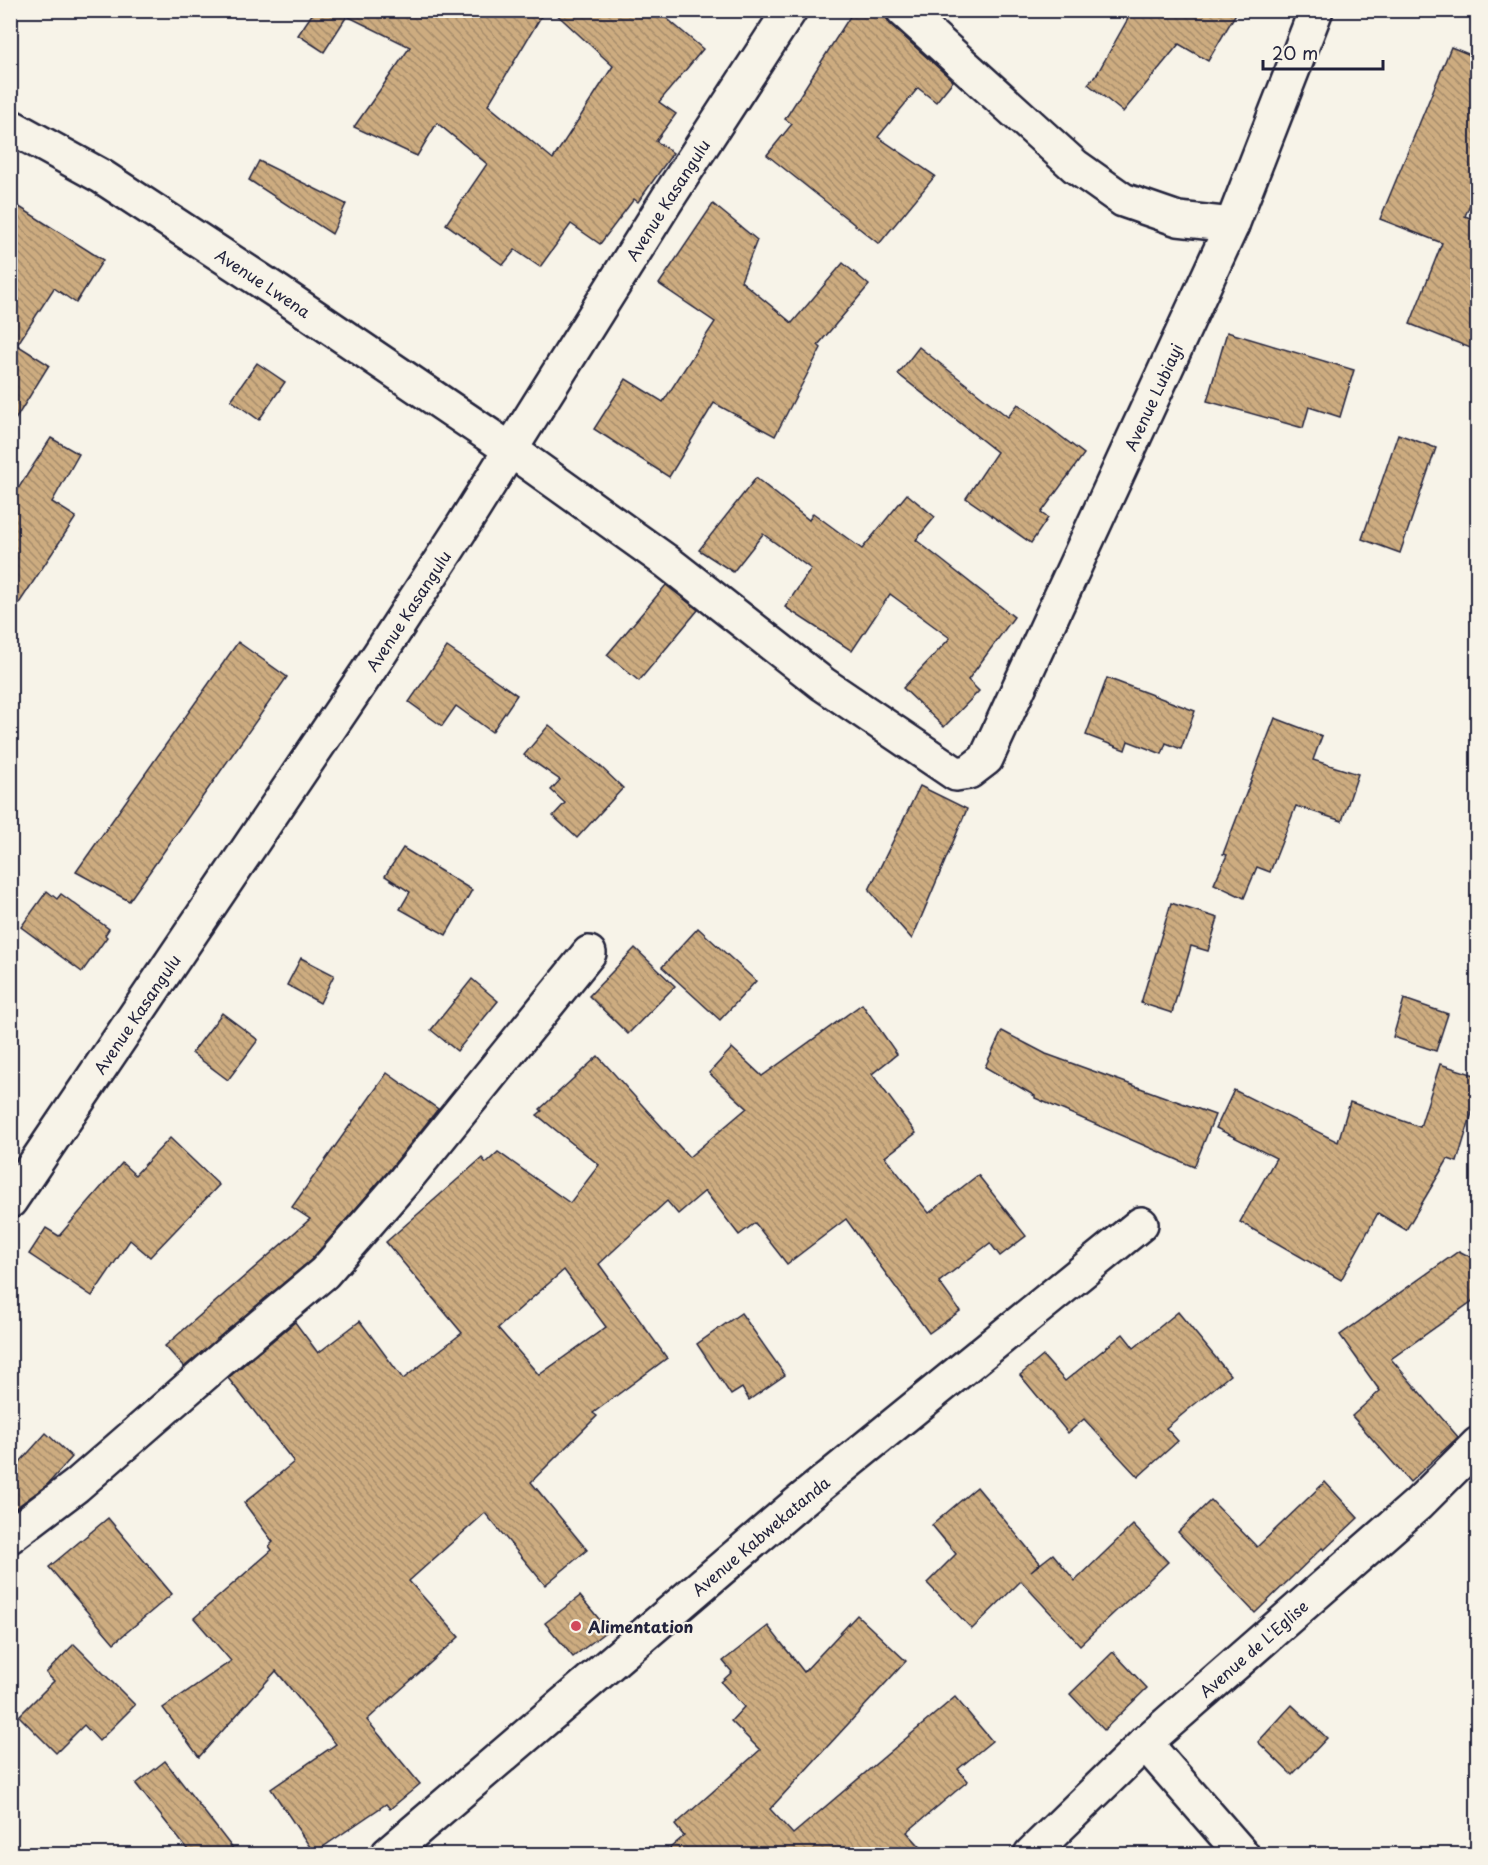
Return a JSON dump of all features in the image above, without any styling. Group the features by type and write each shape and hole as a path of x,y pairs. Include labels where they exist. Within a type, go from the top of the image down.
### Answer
{"street":[{"name":"Avenue Kasangulu","path":"14,1188 379,655 511,450 668,198 790,10"},
{"path":"903,10 1075,166 1123,200 1178,219 1232,225"},
{"name":"Avenue Lubiayi","path":"969,772 986,759 1232,225 1316,10"},
{"name":"Avenue Lwena","path":"10,126 101,176 278,292 511,450 666,561 823,684 956,774 969,772"},
{"path":"10,1536 76,1486 324,1273 405,1180 589,953"},
{"name":"Avenue Kabwekatanda","path":"388,1854 798,1503 1142,1224"},
{"name":"Avenue de L'Eglise","path":"1030,1854 1145,1743 1418,1504 1478,1444"},
{"path":"1145,1743 1242,1854"}],"building":[{"path":"315,10 545,10 488,105 553,159 613,66 552,10 657,10 703,49 659,102 676,114 656,141 673,153 638,202 634,199 600,244 571,224 540,267 515,250 503,265 446,224 487,164 437,123 417,156 354,127 410,47 347,16 324,52 298,35"},
{"path":"854,10 885,10 885,16 890,24 953,81 936,102 918,88 878,137 935,176 879,244 767,155 792,124 785,119"},
{"path":"1123,10 1238,10 1208,61 1179,44 1123,112 1088,84 1097,74 1130,15"},
{"path":"1451,47 1478,58 1478,186 1465,216 1478,221 1478,351 1410,324 1442,243 1380,219"},
{"path":"259,161 346,204 332,234 249,180"},
{"path":"10,201 103,260 76,303 54,288 17,345 49,365 10,428"},
{"path":"713,204 757,240 741,281 792,323 843,263 869,285 818,345 821,348 775,436 714,403 669,477 594,429 626,379 663,402 715,322 659,284"},
{"path":"1227,332 1354,370 1340,417 1309,407 1303,428 1207,401"},
{"path":"919,347 1008,417 1018,404 1084,454 1041,513 1048,518 1031,543 966,498 997,452 898,374"},
{"path":"257,363 285,382 259,420 231,400"},
{"path":"1398,434 1436,448 1400,553 1362,539"},
{"path":"51,438 79,454 52,502 76,517 10,617 10,501"},
{"path":"756,478 809,520 813,513 862,549 907,494 935,517 916,540 1014,617 968,680 979,691 944,727 903,688 950,638 890,594 852,651 785,607 811,569 763,534 733,572 699,550"},
{"path":"666,585 698,610 639,681 607,655"},
{"path":"238,642 287,677 129,901 76,872"},
{"path":"447,647 517,695 492,732 456,706 442,726 409,702"},
{"path":"1107,678 1195,711 1181,749 1166,743 1162,754 1128,741 1125,750 1086,735"},
{"path":"1275,718 1322,736 1313,760 1358,774 1342,821 1296,806 1270,872 1257,867 1244,898 1214,884 1227,855 1223,854"},
{"path":"549,725 600,766 623,788 577,838 553,816 565,803 551,790 560,780 524,755"},
{"path":"920,786 967,809 912,939 869,890"},
{"path":"403,848 472,890 446,935 400,909 410,892 385,876"},
{"path":"47,891 57,899 61,894 109,929 105,935 107,937 82,972 21,927"},
{"path":"1171,903 1218,918 1208,951 1191,946 1172,1013 1141,1003"},
{"path":"698,928 756,981 720,1020 662,967"},
{"path":"635,948 675,986 628,1034 589,996"},
{"path":"301,958 334,975 320,1003 287,985"},
{"path":"472,979 498,1001 457,1051 431,1030"},
{"path":"1404,999 1448,1014 1436,1051 1393,1037"},
{"path":"862,1004 897,1054 872,1074 916,1133 885,1157 929,1213 978,1175 1026,1236 1000,1256 990,1243 939,1282 960,1311 929,1333 846,1219 787,1264 755,1223 739,1235 705,1191 678,1214 667,1201 599,1264 667,1358 593,1413 597,1416 531,1482 587,1550 545,1585 485,1513 409,1581 459,1637 367,1720 420,1784 390,1809 386,1804 314,1853 271,1789 336,1744 276,1671 199,1757 163,1708 231,1661 194,1618 272,1550 269,1546 273,1542 244,1503 294,1462 228,1378 295,1322 318,1353 360,1321 403,1379 462,1333 386,1242 482,1158 486,1163 498,1152 570,1203 599,1165 537,1115 542,1111 540,1109 598,1056 689,1157 747,1108 709,1073 732,1048 762,1076","holes":["564,1270 606,1327 539,1375 498,1328"]},
{"path":"222,1013 258,1040 228,1080 192,1053"},
{"path":"1002,1031 1046,1054 1215,1115 1194,1167 1035,1098 985,1067"},
{"path":"1440,1064 1478,1076 1478,1093 1457,1162 1448,1159 1406,1230 1378,1213 1341,1280 1240,1222 1276,1158 1216,1128 1234,1090 1338,1142 1350,1102 1420,1127"},
{"path":"387,1073 438,1109 391,1168 311,1260 184,1367 165,1346 310,1219 292,1207"},
{"path":"170,1138 219,1185 150,1257 130,1240 92,1296 29,1254 46,1228 59,1236 122,1163 135,1175"},
{"path":"1459,1251 1478,1261 1478,1297 1391,1359 1458,1437 1410,1482 1352,1416 1380,1391 1340,1335"},
{"path":"1178,1312 1230,1375 1166,1428 1178,1441 1138,1477 1084,1419 1068,1433 1020,1375 1043,1356 1065,1381 1123,1334 1134,1348"},
{"path":"741,1313 785,1375 749,1400 742,1388 731,1395 697,1344"},
{"path":"46,1433 72,1457 47,1485 10,1512 10,1473"},
{"path":"1325,1482 1358,1518 1324,1550 1322,1548 1255,1613 1178,1532 1211,1500 1257,1547"},
{"path":"977,1487 1040,1563 1031,1571 1053,1554 1075,1581 1133,1525 1168,1562 1080,1645 1021,1581 972,1629 927,1583 956,1554 932,1525"},
{"path":"108,1518 172,1594 114,1643 49,1567"},
{"path":"580,1596 608,1630 573,1657 545,1623"},
{"path":"857,1615 906,1661 770,1809 793,1834 955,1697 992,1741 958,1769 968,1781 907,1832 927,1854 663,1854 684,1836 675,1825 760,1750 731,1721 744,1707 721,1682 732,1672 723,1661 768,1626 804,1672"},
{"path":"74,1644 135,1705 99,1741 84,1725 56,1753 19,1716 54,1681 46,1673"},
{"path":"1113,1652 1147,1688 1104,1730 1070,1694"},
{"path":"1292,1705 1327,1738 1292,1775 1258,1742"},
{"path":"165,1761 237,1854 191,1854 136,1784"}],"place":[{"name":"Alimentation","path":"576,1626"}]}
